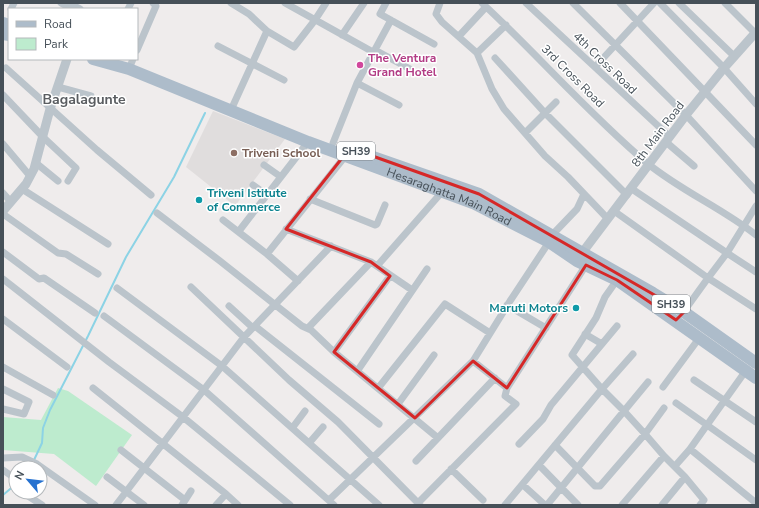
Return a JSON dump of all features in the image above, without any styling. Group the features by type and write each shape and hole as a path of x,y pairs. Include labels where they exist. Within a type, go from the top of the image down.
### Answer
{"main road":[{"name":"Hesaraghatta Main Road","path":"105,60 130,62 308,142 348,152 479,194 551,238 586,265 617,280 680,316 700,337 753,368"},
{"name":"Hesaraghatta Main Road","path":"233,107 333,143 348,152 442,192 473,203 582,253 623,275 753,368"}],"street":[{"path":"61,3 73,7"},
{"path":"138,48 156,6 153,3"},
{"path":"231,3 248,14 267,31 294,47 326,3"},
{"path":"285,3 342,35 410,69"},
{"path":"342,35 364,3"},
{"path":"386,3 380,14 434,44"},
{"path":"439,3 436,14 442,22 477,53 496,97 546,156 608,219"},
{"name":"4th Cross Road","path":"526,3 595,68 694,166"},
{"path":"574,3 686,115 756,191"},
{"path":"620,3 638,20 756,145"},
{"path":"595,68 654,3"},
{"path":"660,3 724,68 756,104"},
{"path":"679,3 734,56"},
{"path":"725,3 755,32"},
{"path":"459,36 484,5"},
{"name":"3rd Cross Road","path":"484,5 649,165 756,235"},
{"path":"333,143 357,84 391,20"},
{"path":"477,53 506,25"},
{"path":"233,107 251,63 267,31"},
{"name":"8th Main Road","path":"582,253 630,192 686,115 755,32"},
{"path":"218,46 284,80"},
{"path":"496,58 545,113 630,192 756,272"},
{"path":"67,60 50,108 36,163 22,189 3,212 58,253 66,254 98,274"},
{"path":"6,68 151,195"},
{"path":"357,84 399,105"},
{"path":"58,87 91,96"},
{"path":"3,95 43,137 76,168 68,181"},
{"path":"525,133 556,102"},
{"path":"239,231 308,142"},
{"path":"3,144 30,176"},
{"path":"267,254 348,152"},
{"path":"36,163 58,181"},
{"path":"264,165 281,177"},
{"path":"253,185 267,195"},
{"path":"22,189 108,244"},
{"path":"308,328 374,264 442,192"},
{"path":"3,193 11,202"},
{"path":"104,316 204,390 332,502 351,479 473,361 551,238 577,209 584,194"},
{"path":"310,199 375,225 377,224 385,205"},
{"path":"680,316 727,253 756,206"},
{"path":"614,211 708,278 756,309"},
{"path":"157,213 276,304 302,326 308,328 334,352 379,387 438,438"},
{"path":"223,220 239,231 298,281"},
{"path":"286,229 374,264 412,290"},
{"path":"116,505 244,337 331,246"},
{"path":"3,252 39,279 44,278 54,284 95,314"},
{"path":"191,287 289,380 338,422 419,504 451,469 516,404 505,396 507,388 586,265"},
{"path":"358,370 427,269"},
{"path":"334,352 390,276"},
{"path":"3,279 108,362 183,417 290,505"},
{"path":"617,280 605,297 596,318 572,355 685,477 704,500 703,504"},
{"path":"117,288 222,366 310,442 379,505"},
{"path":"379,387 445,304 490,333"},
{"path":"508,305 546,328"},
{"path":"229,306 379,424"},
{"path":"3,320 67,367"},
{"path":"519,444 543,419 551,405 617,326"},
{"path":"585,334 602,344"},
{"path":"663,387 700,337"},
{"path":"509,504 555,445 633,354"},
{"path":"398,404 434,356"},
{"path":"473,361 507,388"},
{"path":"3,366 53,395"},
{"path":"675,466 690,449 725,401 753,368"},
{"path":"416,461 495,378"},
{"path":"694,380 756,422"},
{"path":"523,485 546,505 648,382"},
{"path":"3,388 29,402 24,414 3,409"},
{"path":"93,388 164,443 238,505"},
{"path":"676,403 756,460"},
{"path":"555,445 596,486 600,486 664,408"},
{"path":"292,427 305,411"},
{"path":"310,442 323,427"},
{"path":"690,449 756,503"},
{"path":"121,450 184,503 191,491"},
{"path":"622,505 664,456"},
{"path":"3,458 22,457 37,464 95,505"},
{"path":"540,465 578,505"},
{"path":"451,469 483,500"},
{"path":"107,477 144,505"},
{"path":"662,505 685,477"},
{"path":"216,505 226,494"}],"highlighted area":[{"path":"350,148 479,194 684,312 676,320 617,280 586,265 507,388 473,361 415,418 334,352 390,276 371,262 286,229"}],"shaded area":[{"name":"Triveni School","path":"213,111 285,139 235,206 186,167"}],"green space":[{"path":"58,388 68,391 132,435 96,486 54,454 3,450 3,417 41,420"}],"waterway":[{"path":"34,460 42,443 43,428 50,410 126,257 174,177 205,113"},
{"path":"3,495 8,491"}],"place":[{"name":"The Ventura Grand Hotel","path":"360,65"},
{"name":"Triveni School","path":"234,153"},
{"name":"Triveni Istitute of Commerce","path":"199,200"},
{"name":"Maruti Motors","path":"576,308"}],"district":[{"name":"Bagalagunte","path":"84,99"}]}
